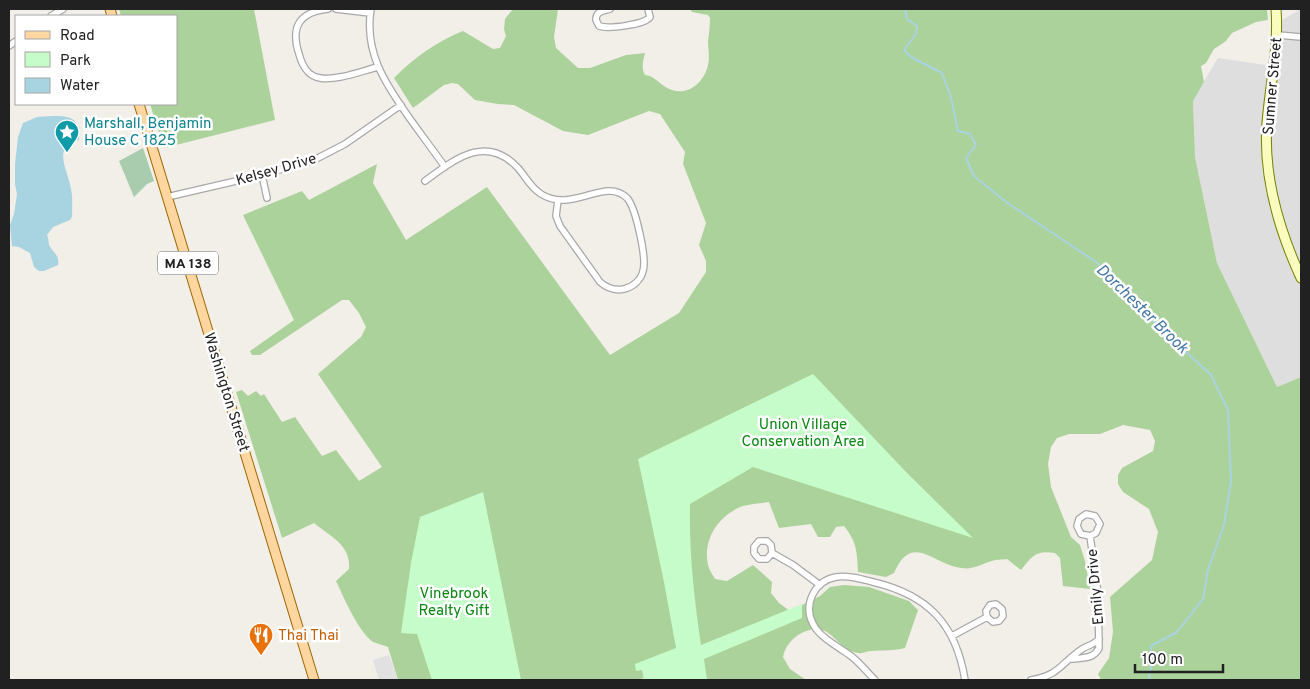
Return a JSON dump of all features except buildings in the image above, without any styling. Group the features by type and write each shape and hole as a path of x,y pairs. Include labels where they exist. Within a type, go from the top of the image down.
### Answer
{"main road":[{"name":"Sumner Street","path":"1276,9 1278,35 1267,126 1268,160 1272,194 1278,219 1301,278"},
{"name":"Washington Street","path":"139,105 314,680"}],"street":[{"path":"328,9 309,13 297,25 295,40 301,61 306,70 317,78 327,79 378,67"},
{"path":"336,9 371,11 371,40 378,67 388,87 444,167"},
{"path":"610,9 600,11 597,14 596,20 600,26 606,27 646,22 650,15 648,9"},
{"path":"1278,35 1301,37"},
{"name":"Kelsey Drive","path":"168,197 262,175 324,156 345,144 401,105"},
{"path":"425,181 464,155 473,152 493,153 512,162 535,190 548,198 558,200 578,199 606,191 616,192 625,197 634,211 644,257 644,270 637,282 629,287 616,290 608,288 600,282 560,226 556,216 558,200"},
{"path":"262,175 267,198"},
{"name":"Emily Drive","path":"1086,514 1095,516 1100,524 1096,533 1090,536 1081,534 1077,528 1078,519 1086,514"},
{"name":"Emily Drive","path":"1071,659 1086,658 1096,654 1099,648 1098,592 1090,536"},
{"path":"772,553 793,565 820,585"},
{"path":"875,680 861,665 820,634 814,626 810,617 809,607 813,593 828,580 842,576 887,585 914,596 927,606 952,636 960,657 965,680"},
{"path":"952,636 987,617"},
{"name":"Emily Drive","path":"1031,680 1054,673 1080,651 1094,644 1099,639"}],"shaded area":[{"path":"1301,9 1301,377 1277,387 1217,263 1195,157 1193,100 1218,58 1278,67 1282,20"},
{"path":"389,655 398,680 379,680 373,660"}],"green space":[{"path":"119,9 254,9 275,120 164,148 150,105 178,105 178,15 121,15"},
{"path":"513,9 558,9 554,37 556,48 578,68 590,68 626,55 645,53 643,67 645,75 652,77 668,89 684,91 700,82 709,62 710,18 708,15 692,12 690,9 1267,9 1268,20 1256,22 1232,33 1226,41 1214,49 1206,63 1201,66 1204,82 1193,101 1195,157 1217,263 1277,387 1301,377 1301,680 1101,680 1098,674 1109,658 1113,632 1110,597 1152,560 1158,532 1149,509 1123,492 1118,484 1118,475 1122,468 1153,451 1155,441 1150,430 1123,425 1100,434 1069,434 1057,438 1051,447 1048,464 1051,487 1071,537 1080,545 1090,589 1063,586 1060,558 1055,553 1049,552 1035,555 1021,570 1007,559 994,560 966,568 951,566 916,552 908,554 894,573 886,577 858,572 856,548 852,537 844,526 836,527 830,537 818,537 811,524 779,528 769,502 738,508 723,518 713,532 709,539 707,556 709,567 715,579 727,581 753,565 772,582 771,593 779,603 790,611 820,596 830,587 844,585 869,587 909,601 918,610 905,648 859,653 844,647 826,631 818,629 809,630 798,635 793,640 787,647 783,657 790,669 806,680 644,680 644,678 638,680 398,680 388,647 373,642 367,637 352,614 336,581 349,569 347,554 339,542 314,523 282,538 236,392 242,390 248,396 256,391 261,396 264,394 282,422 295,417 322,456 336,450 359,481 382,467 318,374 361,337 366,327 359,313 349,300 342,300 260,355 252,355 250,351 294,320 243,215 302,191 309,200 377,164 373,183 406,240 487,187 610,355 679,313 706,272 706,261 699,245 706,223 683,164 685,152 660,114 649,111 588,135 563,131 514,105 475,100 458,84 452,83 444,85 413,108 394,78 401,71 435,45 463,31 493,49 500,48 506,36 504,29 505,19"},
{"path":"143,148 154,181 147,184 134,197 119,161"},
{"name":"Union Village Conservation Area","path":"813,374 908,474 973,538 753,467 690,504 690,540 701,645 802,604 802,618 704,659 707,680 644,680 642,670 636,671 635,664 676,648 638,459"},
{"name":"Vinebrook Realty Gift","path":"483,492 521,680 432,680 417,634 401,633 420,517"}],"water":[{"path":"52,116 73,120 78,127 79,140 70,143 63,154 72,192 72,217 70,220 53,227 47,235 49,245 58,259 58,265 44,271 39,271 34,267 30,253 19,247 12,246 10,225 17,194 15,164 18,137 23,123 37,117"}],"waterway":[{"name":"Dorchester Brook","path":"905,9 907,19 917,26 916,34 904,50 911,57 942,73 951,97 958,131 970,134 976,145 966,158 974,176 1006,202 1096,262 1150,318 1211,375 1228,410 1231,481 1224,525 1208,570 1203,599 1177,632 1151,646 1152,664 1149,675 1150,680"}],"place":[{"name":"Marshall, Benjamin House C 1825","path":"67,153"},
{"name":"Thai Thai","path":"261,656"}]}
